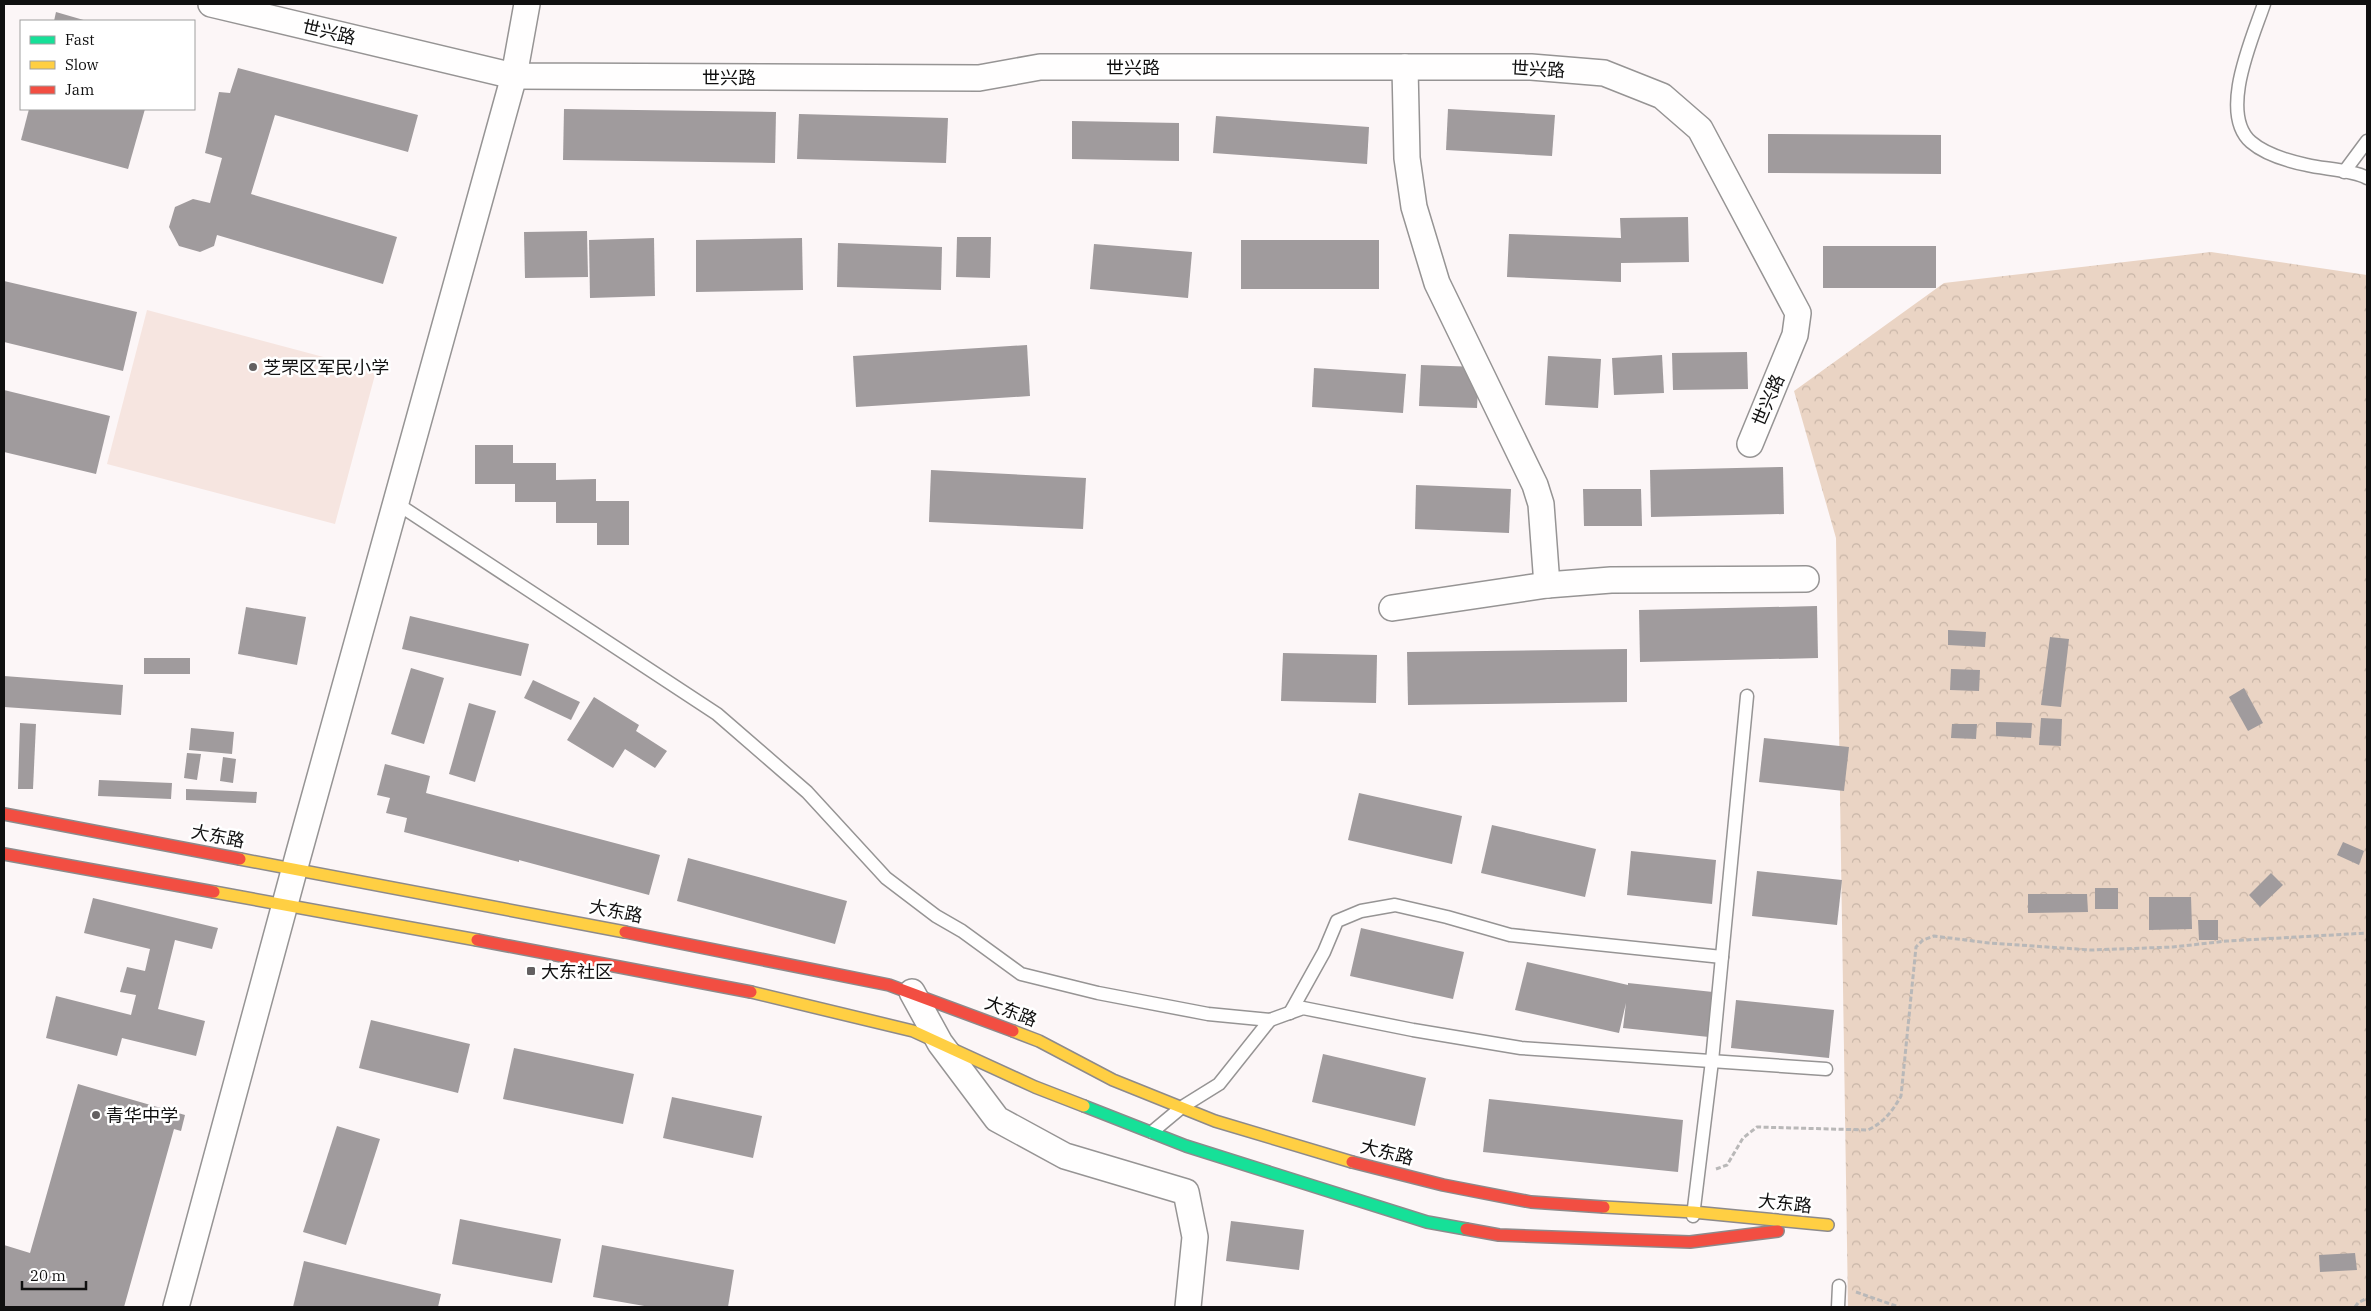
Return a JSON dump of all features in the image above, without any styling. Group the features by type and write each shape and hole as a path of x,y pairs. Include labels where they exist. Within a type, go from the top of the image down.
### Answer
{"street":[{"name":"世兴路","path":"211,4 514,76 979,78 1040,67 1531,67 1604,73 1662,96 1700,129 1798,313 1795,335 1750,444"},
{"path":"176,1307 514,76 527,4"},
{"path":"1405,67 1407,158 1414,207 1437,283 1535,485 1541,504 1547,585"},
{"path":"1392,608 1547,585 1611,580 1806,579"},
{"name":"大东路","path":"4,814 708,947 912,992 1039,1041 1113,1080 1215,1121 1353,1162 1444,1185 1531,1202 1693,1212 1828,1225 1690,1242 1499,1235 1427,1222 1334,1194 1152,1133 1035,1087 913,1031 723,985 4,854"},
{"path":"912,992 940,1044 998,1119 1066,1156 1186,1192 1195,1237 1188,1307"}],"lane":[{"path":"2264,4 2241,72 2238,102 2239,125 2250,142 2275,156 2367,178"},
{"path":"2344,172 2367,141"},
{"path":"396,504 718,714 807,792 886,878 936,916 962,931 1021,974 1098,993 1208,1014 1270,1020 1304,1008 1413,1030 1521,1048 1826,1069"},
{"path":"1690,1242 1712,1061 1747,696"},
{"path":"1290,1013 1324,952 1337,921 1361,911 1395,905 1447,917 1510,935 1722,957"},
{"path":"1152,1133 1182,1107 1219,1084 1270,1020"},
{"path":"1838,1307 1839,1286"}],"path":[{"path":"1697,1178 1727,1165 1743,1138 1757,1127 1868,1130 1881,1123 1894,1110 1901,1096 1914,955 1916,947 1923,940 1934,936 1989,944 2091,950 2173,947 2227,941 2367,933"},
{"path":"1839,1286 1899,1307"},
{"path":"2355,1307 2367,1298"}],"green space":[{"path":"2211,252 2367,275 2367,1307 1848,1307 1836,538 1794,391 1944,283"}],"shaded area":[{"path":"147,310 376,371 335,524 107,464"}],"building":[{"path":"56,12 84,20 54,20"},
{"path":"238,68 418,115 408,152 275,115 251,194 397,237 383,284 217,235 214,246 200,252 179,246 169,227 175,207 193,199 210,203 222,158 205,153 219,92 230,93"},
{"path":"564,109 776,112 775,163 563,160"},
{"path":"1448,109 1555,115 1552,156 1446,150"},
{"path":"29,110 145,110 128,169 21,140"},
{"path":"799,114 948,118 946,163 797,159"},
{"path":"1216,116 1369,127 1367,164 1213,153"},
{"path":"1072,121 1179,123 1179,161 1072,159"},
{"path":"1768,134 1941,135 1941,174 1768,173"},
{"path":"1688,217 1689,262 1621,263 1621,282 1507,277 1509,234 1621,238 1620,218"},
{"path":"587,231 588,277 525,278 524,232"},
{"path":"957,237 991,237 990,278 956,277"},
{"path":"654,238 655,296 590,298 589,240"},
{"path":"802,238 803,290 696,292 696,240"},
{"path":"1241,240 1379,240 1379,289 1241,289"},
{"path":"838,243 942,247 941,290 837,287"},
{"path":"1094,244 1192,252 1188,298 1090,289"},
{"path":"1823,246 1936,246 1936,288 1823,288"},
{"path":"4,281 137,312 123,371 4,342"},
{"path":"1027,345 1030,396 856,407 853,356"},
{"path":"1747,352 1748,389 1673,390 1672,353"},
{"path":"1662,355 1664,393 1614,395 1612,358"},
{"path":"1548,356 1601,359 1598,408 1545,405"},
{"path":"1421,365 1479,367 1477,408 1419,406"},
{"path":"1314,368 1406,374 1403,413 1312,407"},
{"path":"4,390 110,416 96,474 4,452"},
{"path":"475,445 513,445 513,463 556,463 556,480 596,479 596,501 629,501 629,545 597,545 597,523 556,523 556,502 515,502 515,484 475,484"},
{"path":"1783,467 1784,514 1651,517 1650,470"},
{"path":"931,470 1086,478 1083,529 929,522"},
{"path":"1416,485 1511,489 1509,533 1415,529"},
{"path":"1583,489 1641,489 1642,526 1584,526"},
{"path":"1817,606 1818,658 1640,662 1639,610"},
{"path":"246,607 306,617 297,665 238,654"},
{"path":"410,616 529,644 521,676 402,649"},
{"path":"1948,630 1986,632 1985,647 1948,645"},
{"path":"2050,637 2069,639 2061,707 2041,705"},
{"path":"1627,649 1627,702 1408,705 1407,652"},
{"path":"1283,653 1377,655 1376,703 1281,701"},
{"path":"144,658 190,658 190,674 144,674"},
{"path":"411,668 444,678 424,744 391,734"},
{"path":"1951,669 1980,670 1979,691 1950,690"},
{"path":"4,676 123,685 121,715 4,707"},
{"path":"533,680 580,702 571,720 524,698"},
{"path":"2244,688 2263,723 2248,731 2229,697"},
{"path":"594,697 639,725 636,731 667,751 655,768 625,749 613,768 567,740"},
{"path":"469,703 496,711 475,782 449,774"},
{"path":"2041,718 2062,719 2061,746 2039,745"},
{"path":"1996,722 2032,723 2031,738 1996,736"},
{"path":"20,723 36,724 33,789 18,789"},
{"path":"1952,724 1977,724 1976,739 1951,738"},
{"path":"191,728 234,732 232,754 189,750"},
{"path":"1764,738 1849,747 1844,791 1759,782"},
{"path":"187,753 201,754 197,780 184,778"},
{"path":"223,757 236,759 233,783 220,781"},
{"path":"385,764 430,776 426,793 660,855 649,895 519,860 519,862 404,832 407,818 386,813 390,798 377,795"},
{"path":"99,780 172,783 171,799 98,796"},
{"path":"186,789 257,792 256,803 186,800"},
{"path":"1359,793 1462,816 1452,864 1348,840"},
{"path":"1492,825 1596,849 1585,897 1481,873"},
{"path":"2343,842 2364,851 2359,865 2337,855"},
{"path":"1631,851 1716,860 1712,904 1627,895"},
{"path":"688,858 847,901 835,944 677,901"},
{"path":"1757,871 1842,880 1837,925 1752,916"},
{"path":"2271,873 2283,885 2260,907 2249,895"},
{"path":"2095,888 2118,888 2118,909 2095,909"},
{"path":"2028,894 2087,894 2088,912 2028,913"},
{"path":"2149,897 2191,897 2192,929 2149,930"},
{"path":"93,898 218,928 212,949 175,940 158,1009 205,1021 196,1056 122,1038 117,1056 46,1038 56,996 131,1015 136,995 120,992 127,967 145,971 150,949 84,933"},
{"path":"2198,920 2218,920 2218,940 2199,940"},
{"path":"1361,928 1464,952 1453,999 1350,976"},
{"path":"1527,962 1628,985 1628,983 1713,992 1709,1037 1623,1028 1626,1003 1619,1033 1515,1010"},
{"path":"1736,1000 1834,1010 1829,1058 1731,1048"},
{"path":"371,1020 470,1044 458,1093 359,1068"},
{"path":"514,1048 634,1074 623,1124 503,1099"},
{"path":"1323,1054 1426,1078 1415,1126 1312,1102"},
{"path":"78,1084 185,1115 181,1131 174,1129 124,1307 4,1307 4,1245 30,1253"},
{"path":"672,1097 762,1116 753,1158 663,1138"},
{"path":"1489,1099 1683,1120 1678,1172 1483,1152"},
{"path":"337,1126 380,1139 346,1245 303,1232"},
{"path":"460,1219 561,1239 552,1283 452,1264"},
{"path":"1231,1221 1304,1230 1299,1270 1226,1261"},
{"path":"602,1245 734,1270 728,1307 650,1307 593,1297"},
{"path":"2355,1253 2357,1270 2320,1272 2319,1255"},
{"path":"304,1261 441,1294 438,1307 293,1307"}],"traffic: fast":[{"path":"1084,1106 1186,1146 1427,1222 1466,1229"}],"traffic: slow":[{"path":"240,859 625,932"},
{"path":"214,892 477,940"},
{"path":"751,992 913,1031 1035,1087 1084,1106"},
{"path":"1013,1031 1039,1041 1113,1080 1215,1121 1352,1162"},
{"path":"1604,1207 1693,1212 1828,1225"}],"traffic: jam":[{"path":"4,814 240,859"},
{"path":"4,854 214,892"},
{"path":"625,932 889,985 1013,1031"},
{"path":"477,940 751,992"},
{"path":"1352,1162 1443,1185 1531,1202 1604,1207"},
{"path":"1466,1229 1499,1235 1690,1242 1778,1231"}],"place":[{"name":"芝罘区军民小学","path":"253,367"},
{"name":"大东社区","path":"531,971"},
{"name":"青华中学","path":"96,1115"}]}
